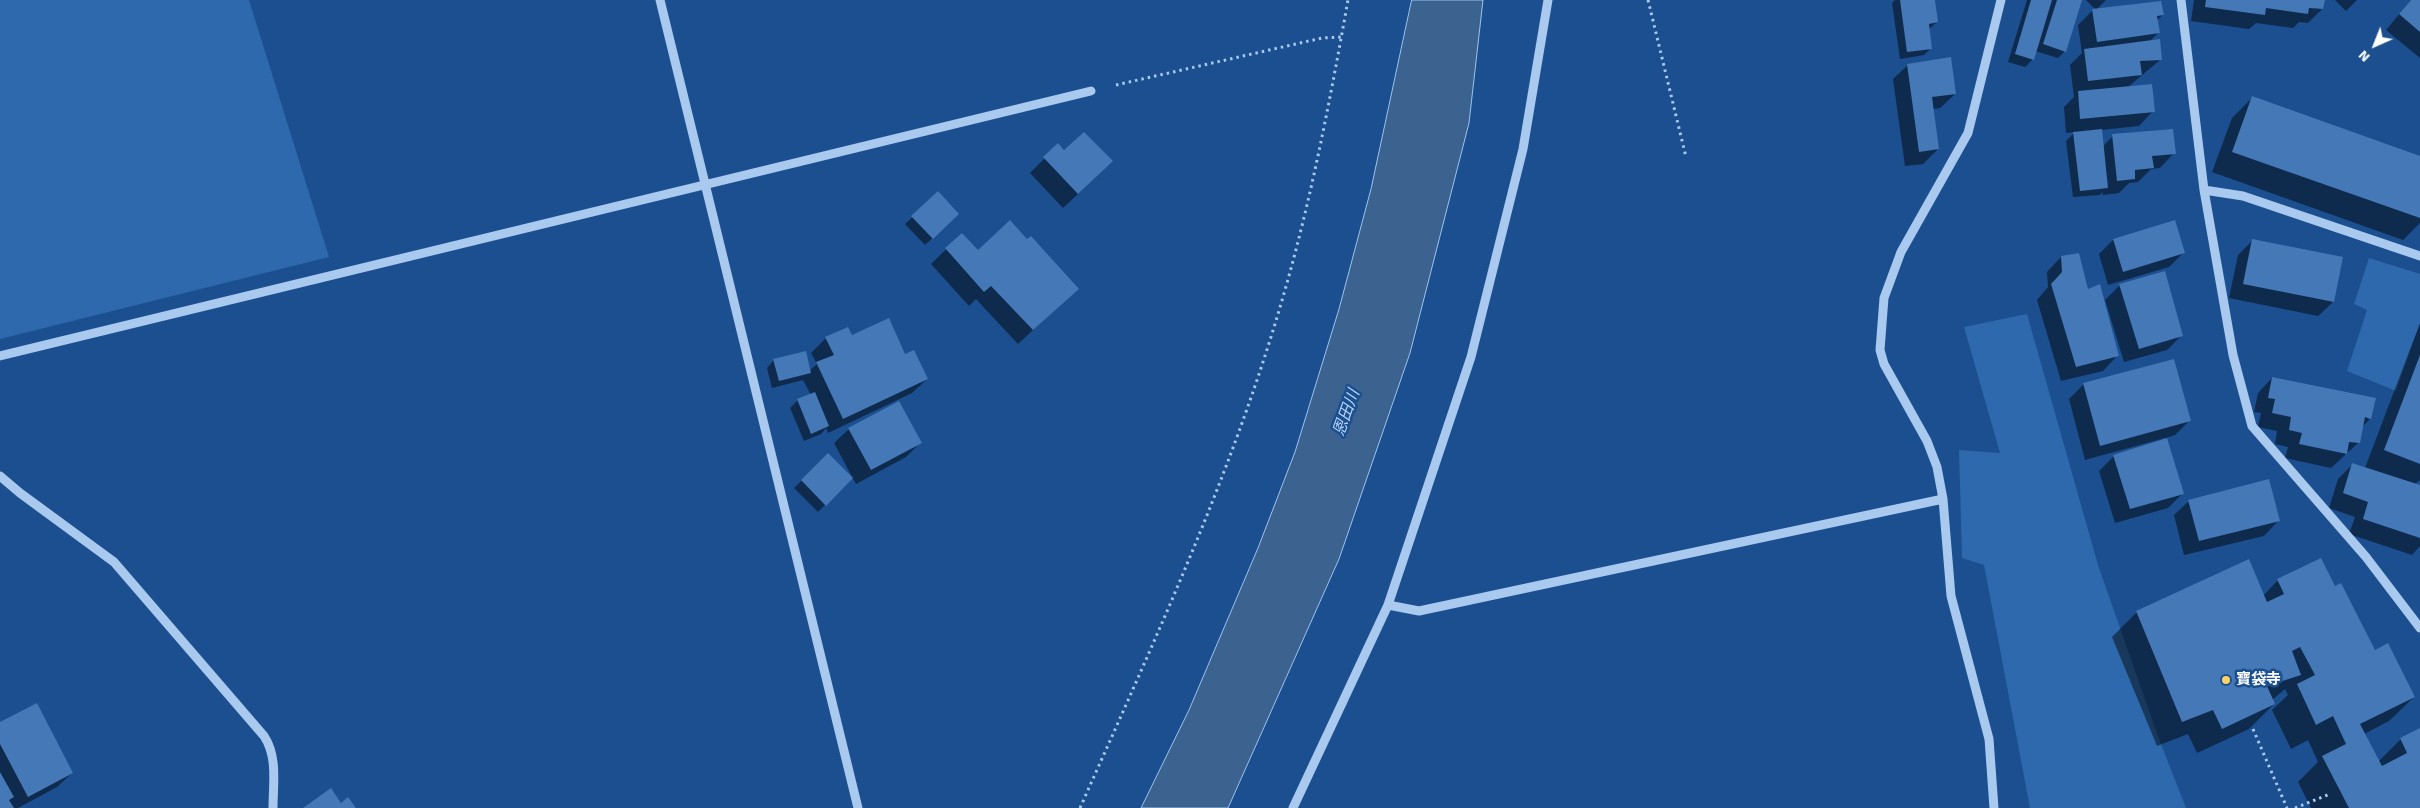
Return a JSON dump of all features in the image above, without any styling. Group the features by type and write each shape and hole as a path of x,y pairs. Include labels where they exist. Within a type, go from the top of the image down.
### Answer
{"street":[{"path":"660,0 858,808"},
{"path":"1293,808 1388,605 1470,357 1523,149 1548,0"},
{"path":"1994,808 1989,740 1951,596 1938,468 1927,441 1884,364 1880,350 1884,298 1901,252 1968,133 2002,0"},
{"path":"2181,0 2204,190 2233,355 2252,426 2366,557 2420,628"},
{"path":"0,356 1091,91"},
{"path":"2204,190 2243,196 2420,256"},
{"path":"0,476 20,493 114,562 264,736 273,756 272,808"},
{"path":"1388,605 1419,610 1942,498"}],"path":[{"path":"1080,808 1175,595 1247,409 1278,315 1304,224 1348,0"},
{"path":"1648,0 1686,157"},
{"path":"1091,91 1322,38 1342,37"},
{"path":"2253,729 2287,808"},
{"path":"2295,808 2330,794"}],"shaded area":[{"path":"0,0 249,0 329,257 0,339"},
{"path":"2369,258 2420,274 2420,324 2396,391 2347,371 2367,310 2354,304"},
{"path":"2027,314 2098,565 2159,739 2186,808 2030,808 1984,565 1962,558 1959,450 2000,453 1964,327"}],"water":[{"name":"恩田川","path":"1412,0 1483,0 1469,123 1410,353 1339,559 1228,808 1141,808 1189,710 1258,548 1295,452 1339,309 1371,189"}],"building":[{"path":"1900,0 1935,0 1938,22 1929,24 1932,49 1907,52"},
{"path":"2031,0 2052,0 2034,60 2015,54"},
{"path":"2057,0 2082,0 2066,52 2043,44"},
{"path":"2206,0 2325,0 2323,9 2309,8 2308,14 2266,8 2265,15 2205,7"},
{"path":"2411,0 2420,0 2420,32 2399,14"},
{"path":"2161,1 2164,15 2157,16 2160,33 2097,42 2092,9"},
{"path":"2160,39 2162,60 2140,61 2142,75 2088,81 2084,49"},
{"path":"1951,57 1956,94 1932,97 1939,149 1919,152 1907,64"},
{"path":"2152,84 2155,112 2080,119 2078,91"},
{"path":"2252,96 2420,156 2420,218 2232,152"},
{"path":"2102,129 2108,188 2080,191 2073,132"},
{"path":"2173,129 2176,154 2152,156 2154,168 2135,170 2135,179 2117,181 2112,134"},
{"path":"1084,132 1113,161 1078,194 1043,157 1058,143 1064,150"},
{"path":"938,191 959,214 933,239 911,216"},
{"path":"1010,220 1027,239 1031,236 1079,289 1033,330 991,286 984,292 945,248 962,233 978,250"},
{"path":"2175,220 2185,253 2123,272 2113,239"},
{"path":"2252,239 2343,257 2334,302 2243,284"},
{"path":"2079,253 2088,289 2100,284 2119,356 2076,367 2051,284 2062,272 2061,256"},
{"path":"2165,271 2183,336 2139,349 2119,284"},
{"path":"889,318 905,354 914,350 928,379 843,419 816,362 834,355 825,337 848,327 852,335"},
{"path":"806,351 811,373 779,381 773,359"},
{"path":"2420,355 2420,464 2384,450"},
{"path":"2174,359 2191,421 2100,446 2083,383"},
{"path":"2272,377 2376,398 2371,419 2365,417 2360,443 2349,442 2347,454 2299,444 2302,433 2289,430 2291,417 2272,413 2275,399 2268,398"},
{"path":"815,392 829,426 811,434 797,399"},
{"path":"899,401 922,443 871,470 848,428"},
{"path":"2167,438 2184,494 2130,509 2113,455"},
{"path":"828,453 853,478 826,506 801,480"},
{"path":"2352,463 2420,485 2420,538 2363,519 2368,502 2343,493"},
{"path":"2269,479 2280,521 2199,541 2188,500"},
{"name":"寶袋寺","path":"2321,558 2335,586 2341,583 2375,650 2388,643 2415,697 2360,724 2382,766 2407,753 2400,738 2420,728 2420,808 2349,808 2322,756 2346,744 2333,716 2316,725 2297,684 2315,675 2300,647 2292,651 2301,675 2267,686 2275,704 2222,729 2213,710 2182,722 2136,611 2249,559 2267,602 2284,594 2277,579"},
{"path":"37,703 73,773 28,797 0,744 0,722"},
{"path":"0,772 14,797 9,800 14,808 0,808"},
{"path":"331,788 341,803 348,797 356,808 303,808"}],"place":[{"name":"寶袋寺","path":"2226,680"}]}
